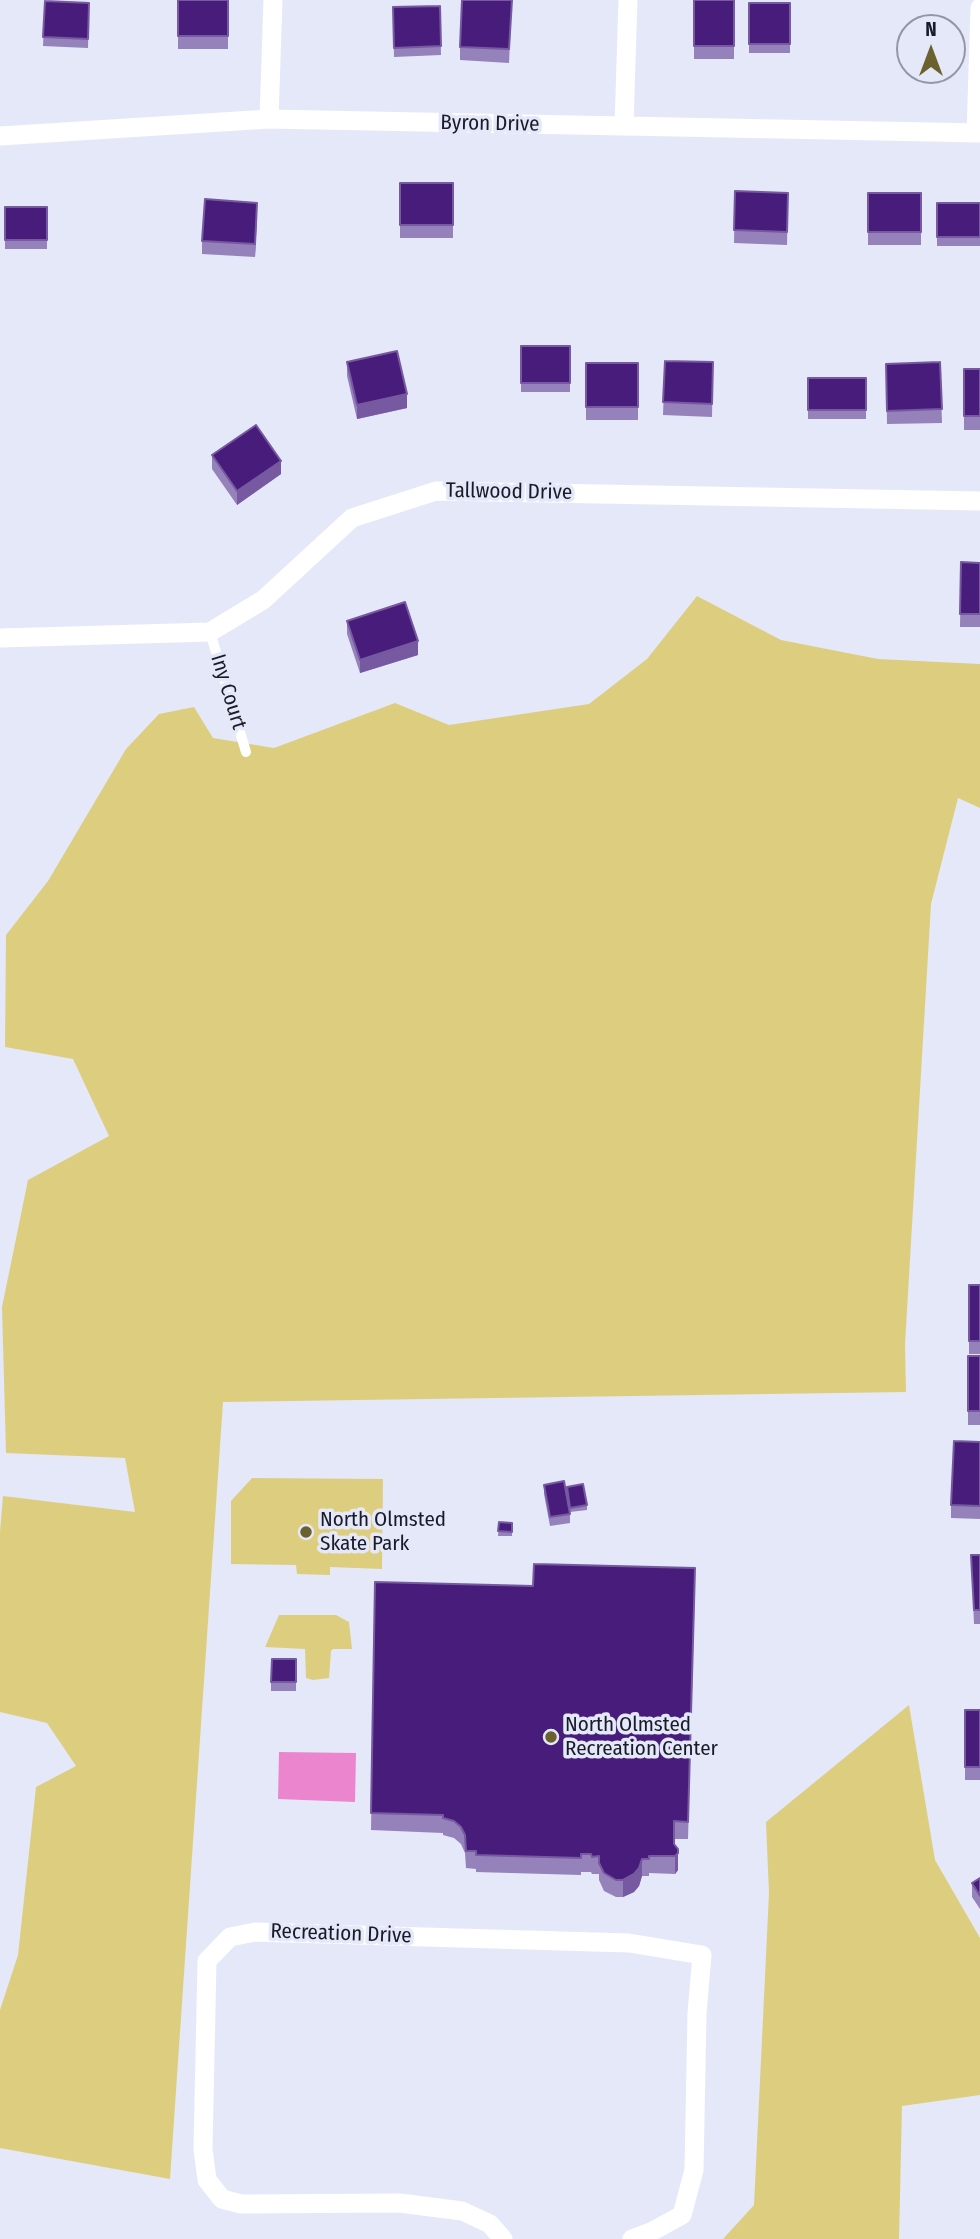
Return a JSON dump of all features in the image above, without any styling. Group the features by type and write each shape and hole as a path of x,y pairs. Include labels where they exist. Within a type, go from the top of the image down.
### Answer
{"street":[{"path":"269,119 274,0"},
{"path":"624,126 628,0"},
{"path":"978,133 980,8"},
{"name":"Byron Drive","path":"0,136 269,119 978,133"},
{"name":"Tallwood Drive","path":"0,638 210,632 263,600 352,518 436,491 980,501"},
{"name":"Recreation Drive","path":"503,2239 490,2224 462,2211 400,2203 241,2204 222,2199 207,2180 203,2149 206,1961 230,1937 255,1932 629,1943 702,1955 697,2013 692,2178 682,2215 652,2232 632,2239"}],"lane":[{"name":"Iny Court","path":"210,632 246,751"}],"shaded area":[{"path":"697,596 781,640 878,659 980,664 980,808 958,798 931,904 905,1344 906,1392 223,1402 170,2179 0,2148 0,2010 18,1955 36,1787 76,1766 47,1723 0,1712 0,1532 3,1496 135,1512 125,1458 6,1453 2,1307 28,1180 109,1136 73,1059 5,1047 6,935 48,881 126,749 159,714 194,707 213,738 274,748 395,703 449,725 589,704 647,659"},
{"name":"North Olmsted Skate Park","path":"252,1478 383,1479 382,1569 330,1567 330,1575 297,1574 296,1565 231,1564 231,1501"},
{"path":"279,1615 336,1615 349,1622 352,1649 331,1651 329,1678 306,1678 305,1649 265,1647"},
{"path":"909,1705 935,1860 980,1938 980,2095 902,2106 899,2239 723,2239 754,2205 769,1893 766,1822"},
{"path":"279,1752 356,1753 355,1802 278,1799"}],"building":[{"path":"178,0 228,0 228,36 178,36"},
{"path":"462,0 512,0 509,49 460,47"},
{"path":"694,0 734,0 734,46 694,46"},
{"path":"45,1 89,3 88,39 43,37"},
{"path":"749,3 790,3 790,44 749,44"},
{"path":"440,6 441,46 394,48 393,7"},
{"path":"400,183 453,183 453,225 400,225"},
{"path":"735,191 788,193 787,232 734,230"},
{"path":"868,193 921,193 921,232 868,232"},
{"path":"205,199 257,203 255,244 202,241"},
{"path":"937,203 980,203 980,237 937,237"},
{"path":"5,207 47,207 47,240 5,240"},
{"path":"521,346 570,346 570,383 521,383"},
{"path":"397,351 407,394 357,405 347,362"},
{"path":"665,361 713,362 712,404 663,402"},
{"path":"940,362 942,409 887,411 886,364"},
{"path":"586,363 638,363 638,407 586,407"},
{"path":"964,369 980,369 980,416 964,416"},
{"path":"808,378 866,378 866,410 808,410"},
{"path":"256,425 281,461 237,491 212,455"},
{"path":"961,562 980,563 980,614 960,614"},
{"path":"405,602 418,641 360,660 347,621"},
{"path":"969,1285 980,1285 980,1341 969,1341"},
{"path":"968,1356 980,1356 980,1411 968,1411"},
{"path":"954,1441 980,1442 980,1506 951,1505"},
{"path":"564,1481 570,1514 550,1517 544,1485"},
{"path":"583,1484 587,1505 570,1508 567,1487"},
{"path":"499,1522 512,1523 512,1532 498,1531"},
{"path":"971,1555 980,1555 980,1610 974,1610"},
{"path":"534,1564 695,1568 688,1822 674,1821 674,1844 678,1849 675,1856 649,1856 649,1859 642,1859 634,1874 623,1880 616,1880 604,1873 599,1856 581,1854 581,1858 476,1855 476,1851 466,1851 465,1835 461,1827 454,1821 443,1818 443,1815 371,1813 375,1582 533,1586"},
{"path":"272,1659 296,1659 296,1682 271,1682"},
{"path":"965,1710 980,1710 980,1767 965,1767"},
{"path":"980,1878 980,1896 972,1883"}],"place":[{"name":"North Olmsted Skate Park","path":"306,1532"},
{"name":"North Olmsted Recreation Center","path":"551,1737"}]}
